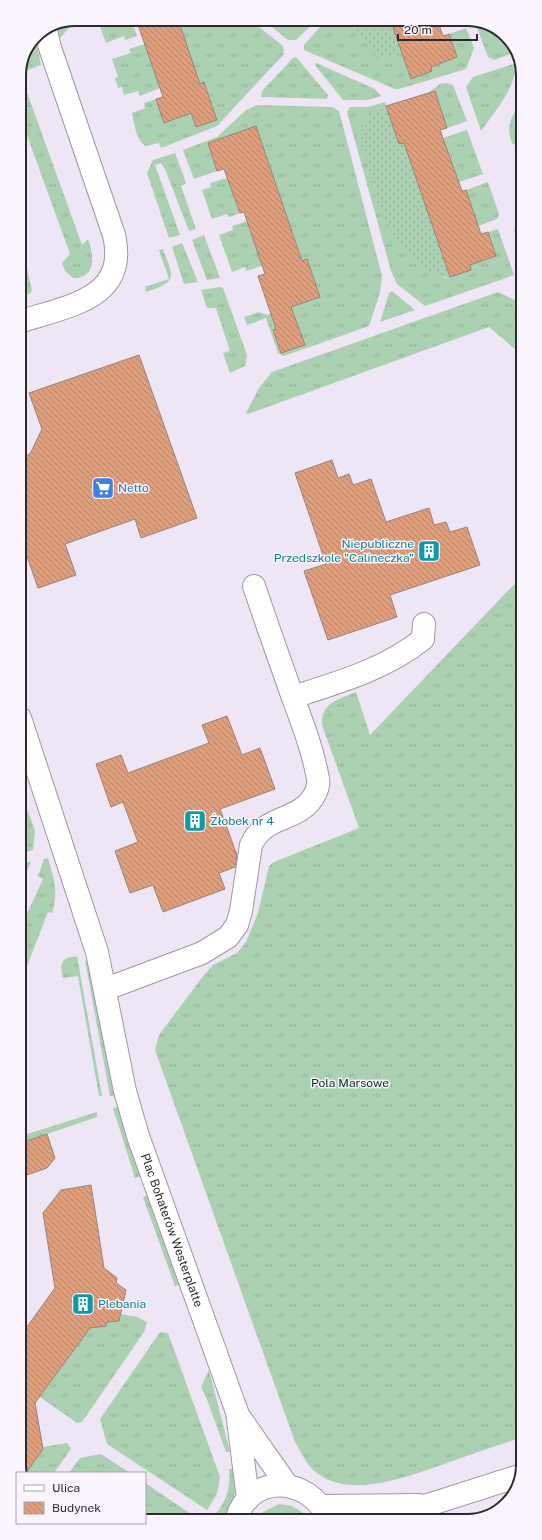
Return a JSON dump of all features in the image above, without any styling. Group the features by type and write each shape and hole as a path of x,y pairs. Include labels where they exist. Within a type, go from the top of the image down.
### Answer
{"street":[{"path":"26,320 84,300 96,294 106,285 114,273 117,261 114,235 50,48 47,35"},
{"path":"106,989 202,953 228,937 237,925 241,911 251,845 255,836 263,828 296,813 310,803 316,792 319,781 305,731 254,586"},
{"path":"293,697 351,678 406,652 423,639 424,624"},
{"name":"Plac Bohaterów Westerplatte","path":"26,736 89,924 106,989 125,1091 138,1136 236,1412 248,1499"},
{"name":"Plac Bohaterów Westerplatte","path":"236,1412 287,1486"},
{"path":"406,1514 428,1505 514,1478"},
{"path":"239,1514 248,1499 259,1491 273,1486 287,1486 301,1489 313,1496 325,1513 428,1505"}],"green space":[{"path":"70,26 60,38 58,29"},
{"path":"100,26 133,26 137,36 125,40 124,36 106,43"},
{"path":"180,26 258,26 283,46 284,54 217,126 161,148 159,143 145,146 137,135 132,113 145,108 144,103 156,99 164,122 191,113 196,127 217,119 205,83 200,84"},
{"path":"271,26 311,26 296,40 288,40"},
{"path":"321,26 354,26 356,31 402,52 411,79 432,71 431,67 457,57 449,34 466,28 474,48 466,69 395,89 304,50 304,45"},
{"path":"354,26 393,26 402,52 379,60 356,31"},
{"path":"477,27 486,30 499,38 511,54 494,60 488,57"},
{"path":"145,44 160,88 140,96 138,91 124,95 122,87 118,88 115,78 118,77 112,59 131,53 129,49"},
{"path":"37,45 41,65 26,71 30,56"},
{"path":"296,57 328,95 327,99 261,97 262,91 293,58"},
{"path":"316,63 375,89 381,96 368,100 343,100 315,65"},
{"path":"515,64 516,69 512,82 504,99 481,131 466,87 473,77"},
{"path":"446,83 453,85 467,121 447,128 439,104 412,113 408,100 428,93 440,84"},
{"path":"26,90 82,245 88,239 90,245 92,252 92,264 90,270 86,274 81,277 73,278 65,271 62,263 70,254 26,132"},
{"path":"385,102 444,278 471,270 470,265 496,256 488,232 498,229 514,275 425,306 397,284 391,271 347,112 350,107 368,107"},
{"path":"257,105 332,107 339,111 382,276 380,293 369,326 284,356 278,353 266,318 247,325 244,317 259,312 267,315 320,297 307,260 302,261 256,126 235,134 236,139 209,147 217,171 194,179 183,150 217,137 246,110"},
{"path":"386,107 399,144 404,143 450,277 439,276 428,271 418,263 408,253 392,231 381,210 362,143 362,135 369,113"},
{"path":"516,110 516,146 512,143 509,132 510,122"},
{"path":"467,130 483,174 459,182 443,138"},
{"path":"175,153 186,183 181,186 196,229 189,231 165,169 161,163 155,165 180,235 169,238 147,173 153,160"},
{"path":"227,178 240,213 229,217 227,214 212,219 202,190 211,187 210,183"},
{"path":"488,182 499,214 497,219 478,226 466,190"},
{"path":"247,221 262,266 246,271 245,267 232,272 219,235 233,230 232,226"},
{"path":"516,225 516,236 514,229"},
{"path":"204,235 220,278 207,280 192,240"},
{"path":"182,243 198,282 184,284 172,247"},
{"path":"163,249 171,273 171,278 164,285 146,292 145,287 169,279 159,250"},
{"path":"26,264 32,290 31,293 26,295"},
{"path":"219,287 223,288 247,355 245,366 230,373 223,353 230,351 216,308 207,308 201,290"},
{"path":"392,291 415,310 380,322 389,293"},
{"path":"498,292 516,301 516,350 489,327 248,414 246,413 259,388 272,372"},
{"name":"Pola Marsowe","path":"516,582 516,1439 402,1478 366,1485 348,1485 332,1481 314,1471 295,1442 155,1050 159,1035 204,975 213,965 237,953 246,942 258,913 269,866 274,862 359,828 322,725 324,711 337,700 356,692 370,735"},
{"path":"28,811 35,831 33,850 26,852 26,812"},
{"path":"48,858 55,886 54,905 52,913 48,912 26,969 26,916 43,879 38,876 44,859"},
{"path":"31,861 26,873 26,863"},
{"path":"77,956 102,1096 99,1096 78,976 63,978 61,967 63,961 67,958"},
{"path":"85,960 89,964 115,1095 110,1096"},
{"path":"118,1107 140,1176 135,1178 113,1108"},
{"path":"97,1112 97,1117 26,1141 26,1134"},
{"path":"147,1196 179,1285 175,1286 143,1197"},
{"path":"121,1314 137,1317 147,1322 144,1332 82,1422 77,1423 40,1397 90,1328 106,1326 107,1322 119,1321"},
{"path":"160,1332 168,1333 220,1477 217,1494 207,1510 107,1444 100,1419"},
{"path":"209,1370 230,1452 226,1452 201,1387"},
{"path":"67,1443 71,1449 55,1472 27,1472 43,1449 43,1447"},
{"path":"101,1454 128,1472 70,1472 80,1458"},
{"path":"234,1468 234,1496 225,1514 216,1514 226,1497 229,1484 229,1469"},
{"path":"146,1484 191,1514 146,1514"},
{"path":"279,1504 296,1508 304,1514 261,1514"}],"building":[{"path":"138,26 180,26 200,84 204,82 217,120 196,127 191,113 164,123 156,99 163,97"},
{"path":"392,26 439,26 443,36 449,34 457,57 431,67 432,71 411,79"},
{"path":"435,91 447,128 440,130 462,191 466,190 481,234 488,232 496,256 470,265 471,270 450,277 404,143 399,144 386,106"},
{"path":"256,126 302,261 307,259 320,297 291,307 305,345 281,353 273,330 276,329 258,276 265,274 244,212 240,213 224,169 217,171 208,143"},
{"name":"Netto","path":"139,355 197,518 141,538 135,519 65,544 76,575 38,588 26,553 26,456 30,454 42,429 29,393"},
{"name":"Niepubliczne Przedszkole \"Calineczka\"","path":"332,460 338,478 349,474 353,485 371,479 386,522 429,508 434,525 446,522 450,532 467,527 480,565 390,595 397,617 328,640 304,571 326,564 295,473"},
{"name":"Żłobek nr 4","path":"227,716 242,755 260,748 275,789 220,809 237,855 235,867 219,873 225,889 163,912 153,885 130,893 115,851 138,842 123,802 111,807 96,764 121,755 128,773 209,743 202,725"},
{"path":"47,1134 55,1158 47,1168 26,1175 26,1141"},
{"name":"Plebania","path":"91,1185 104,1268 117,1278 116,1283 126,1290 119,1321 107,1322 106,1326 90,1328 35,1403 43,1449 26,1472 26,1328 55,1288 43,1213 61,1190"}],"place":[{"name":"Netto","path":"103,488"},
{"name":"Niepubliczne Przedszkole \"Calineczka\"","path":"429,551"},
{"name":"Żłobek nr 4","path":"195,821"},
{"name":"Plebania","path":"83,1304"}]}
